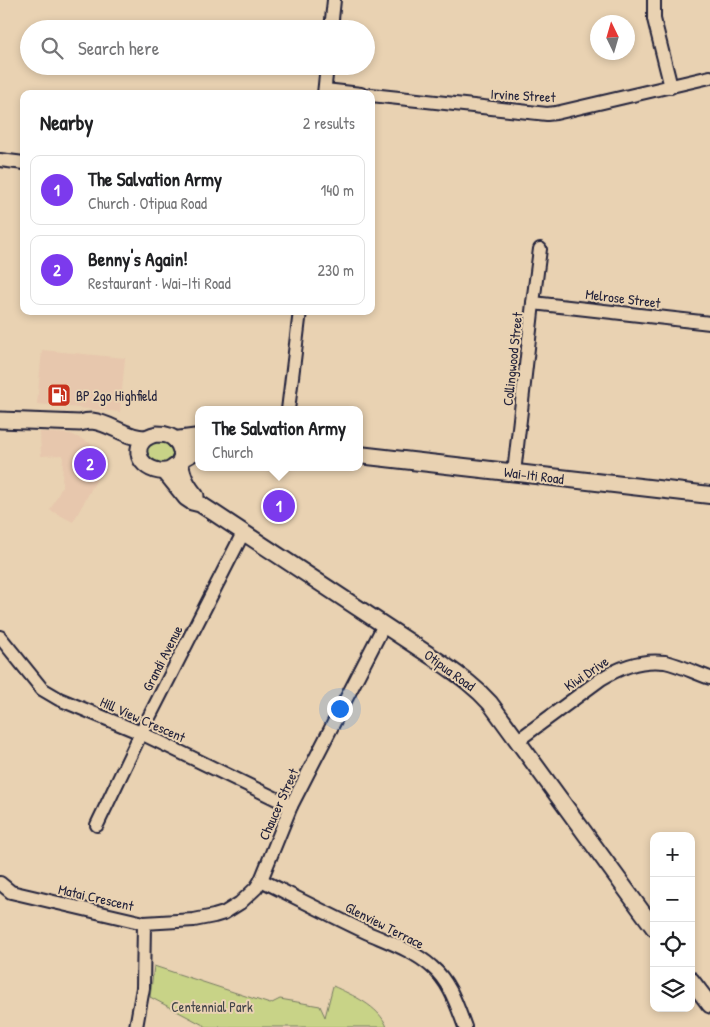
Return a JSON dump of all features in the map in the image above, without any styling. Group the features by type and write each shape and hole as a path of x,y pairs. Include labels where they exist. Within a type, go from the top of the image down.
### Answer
{"main road":[{"path":"176,440 195,438"},
{"path":"181,460 195,451"},
{"name":"Wai-Iti Road","path":"363,455 710,495"}],"street":[{"path":"332,20 334,0"},
{"path":"654,0 654,19 671,87"},
{"path":"324,90 326,75"},
{"name":"Irvine Street","path":"375,95 547,114 710,77"},
{"path":"0,160 20,162"},
{"name":"Collingwood Street","path":"514,473 540,249"},
{"name":"Melrose Street","path":"533,303 710,323"},
{"path":"288,406 300,315"},
{"path":"0,420 80,423 91,421 136,438 145,438 157,434 164,435 176,440 180,447 181,460 172,470 165,472 145,466 138,453 139,446 145,438"},
{"path":"80,423 121,441 138,453"},
{"name":"Otipua Road","path":"181,460 184,479 198,498 200,504"},
{"name":"Otipua Road","path":"165,472 186,498 200,504 451,669 478,689 650,923"},
{"name":"Grandi Avenue","path":"97,825 141,733 243,533"},
{"name":"Chaucer Street","path":"144,923 194,920 214,916 240,903 256,888 262,880 292,806 384,625"},
{"name":"Hill View Crescent","path":"0,637 42,689 59,699 141,733 292,806"},
{"name":"Kiwi Drive","path":"517,741 601,679 628,665 642,662 665,662 710,678"},
{"name":"Glenview Terrace","path":"262,880 369,933 410,951 433,968 447,984 456,1001 465,1027"},
{"name":"Matai Crescent","path":"0,883 11,892 144,923 143,988 136,1027"},
{"path":"695,985 710,1005"}],"shaded area":[{"path":"42,350 125,358 120,412 37,404"},
{"path":"40,432 71,434 90,443 107,461 73,522 50,510 62,487 63,455 41,456"}],"green space":[{"path":"161,441 169,445 174,451 173,459 160,464 148,459 145,449 149,443"},
{"name":"Centennial Park","path":"154,966 270,1004 280,999 320,1006 325,1017 333,986 371,1007 378,1013 387,1027 207,1027 150,997"}],"place":[{"name":"BP 2go Highfield","path":"59,395"},
{"name":"Benny's Again!","path":"90,464"},
{"name":"The Salvation Army","path":"279,506"}]}
